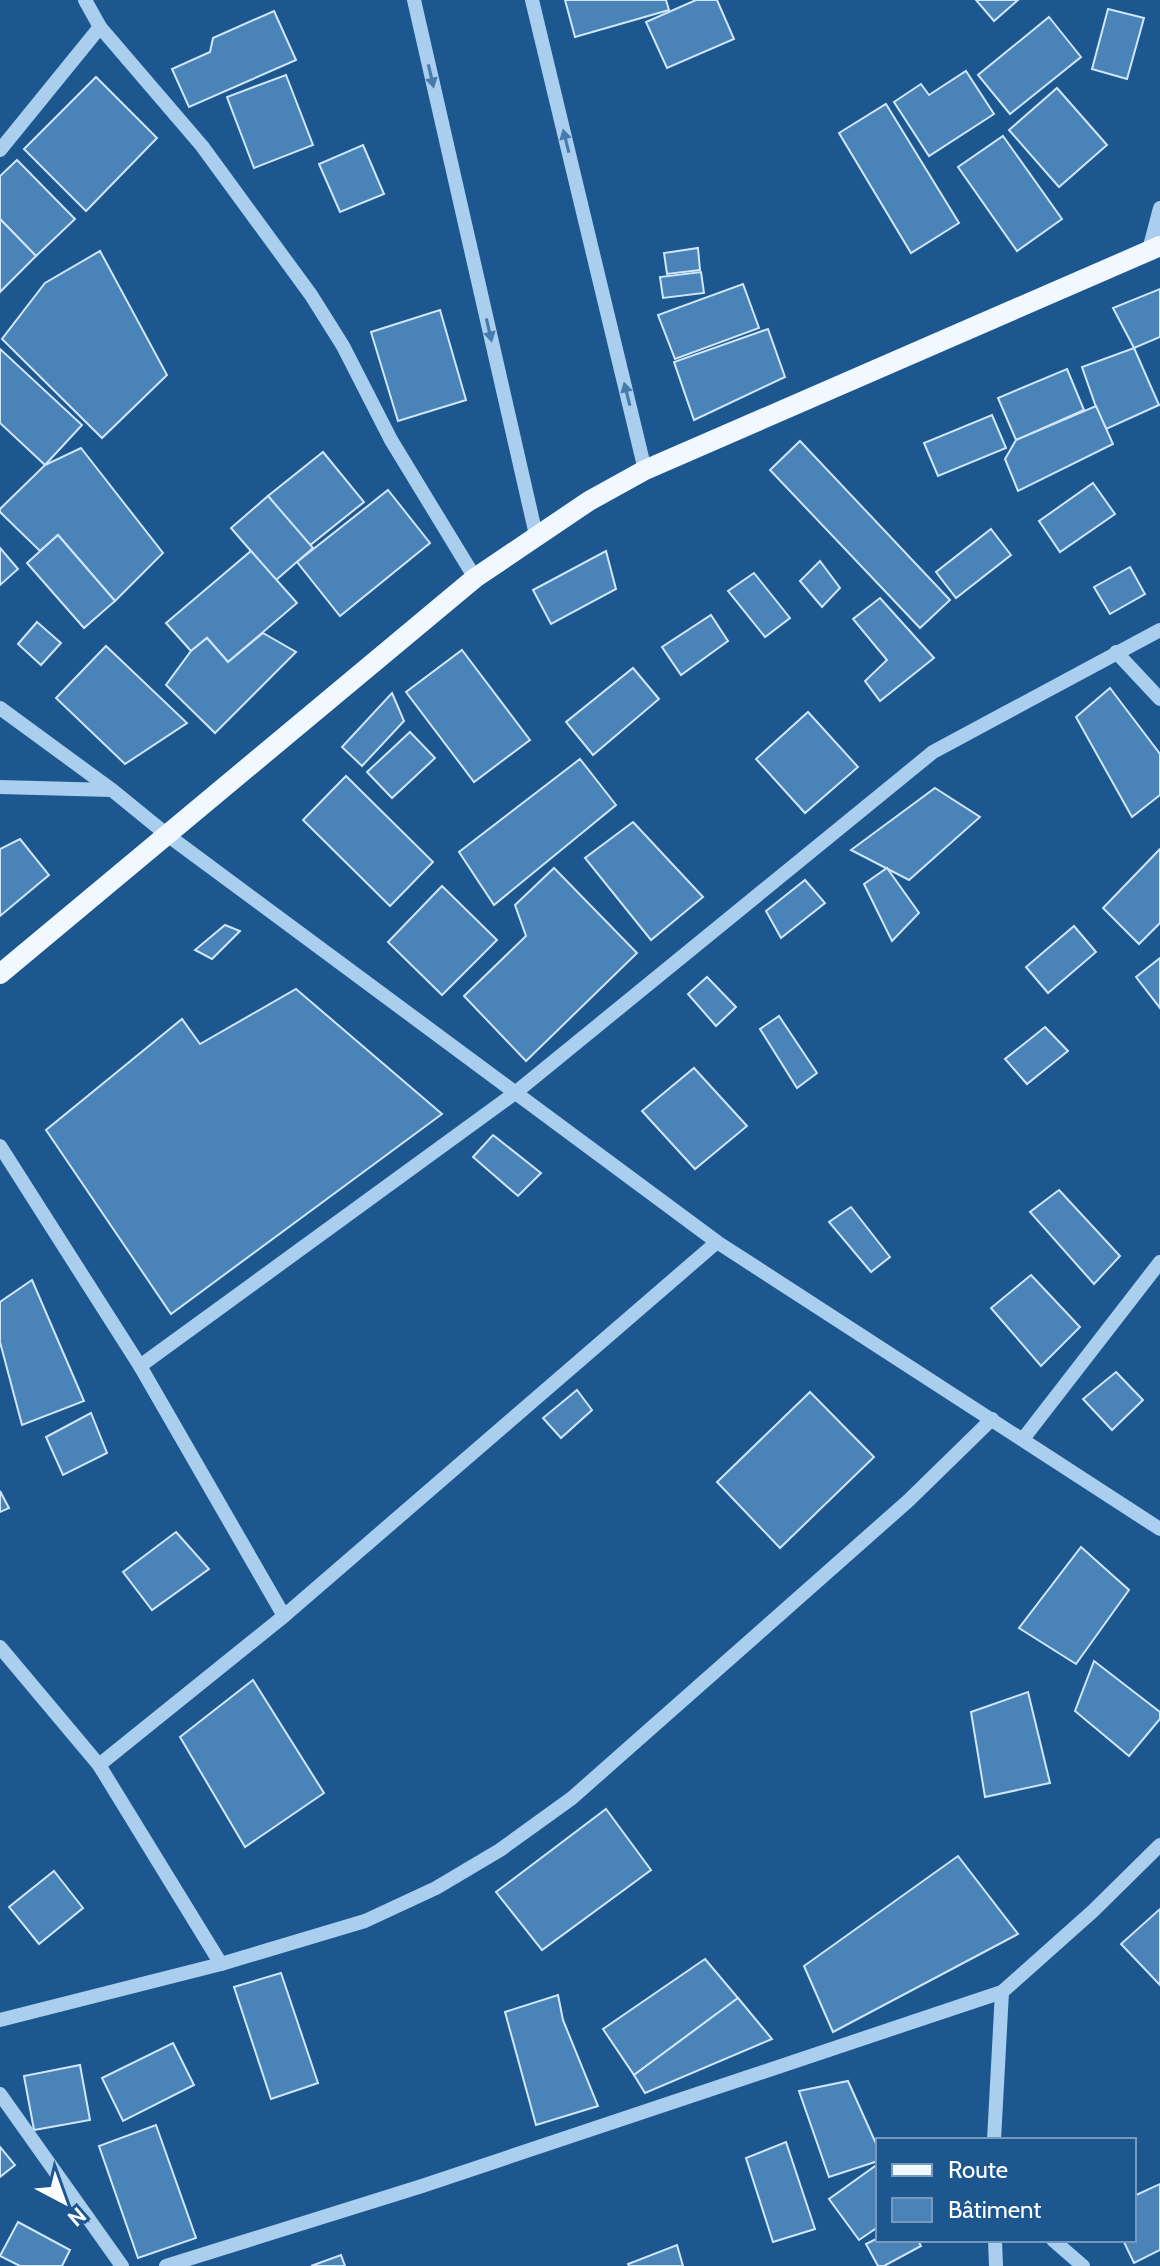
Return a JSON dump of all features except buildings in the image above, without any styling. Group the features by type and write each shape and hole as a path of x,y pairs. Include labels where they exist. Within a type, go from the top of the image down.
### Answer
{"main road":[{"path":"0,974 475,578 536,535 645,470 1154,248"}],"street":[{"path":"85,0 100,27 202,146 311,295 343,346 391,440 475,578"},
{"path":"414,0 536,535"},
{"path":"532,0 645,470"},
{"path":"0,150 100,27"},
{"path":"1154,248 1160,208"},
{"path":"140,1366 515,1093 933,752 1160,630"},
{"path":"1116,652 1160,699"},
{"path":"0,708 717,1242 1160,1529"},
{"path":"0,787 112,790"},
{"path":"0,1146 140,1366 284,1616"},
{"path":"99,1765 284,1616 717,1242"},
{"path":"1023,1439 1160,1262"},
{"path":"0,2020 221,1964 365,1921 436,1888 500,1850 572,1798 908,1501 992,1419"},
{"path":"0,1647 99,1765 221,1964"},
{"path":"166,2266 422,2186 1002,1992 1093,1911 1160,1845"},
{"path":"994,2138 1002,1992"},
{"path":"0,2094 122,2266"},
{"path":"995,2242 996,2266"},
{"path":"1055,2242 1083,2266"}]}
